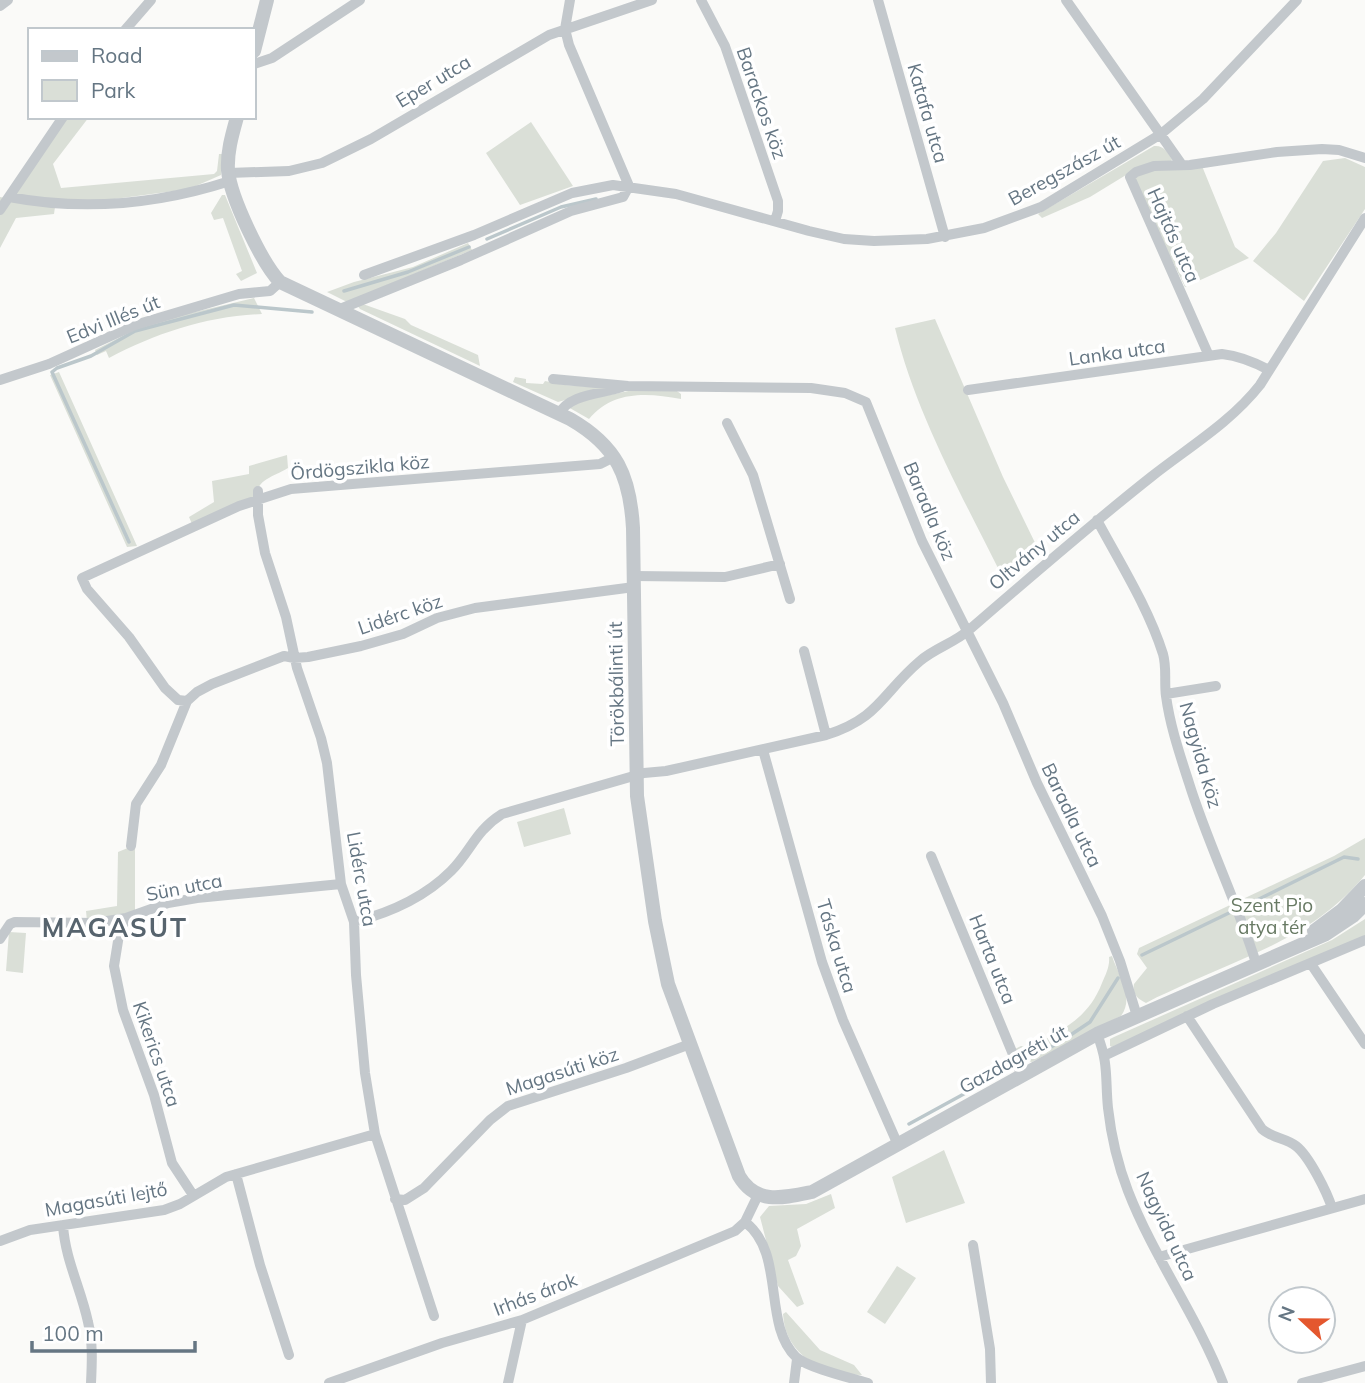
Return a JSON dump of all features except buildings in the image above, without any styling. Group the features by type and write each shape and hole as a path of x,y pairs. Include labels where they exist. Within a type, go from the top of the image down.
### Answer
{"street":[{"path":"0,6 8,0"},
{"path":"127,28 151,0"},
{"path":"256,43 267,0"},
{"path":"256,63 272,58 360,0"},
{"path":"340,309 571,211 623,197 629,186 569,45 565,29 570,0"},
{"name":"Eper utca","path":"9,197 41,203 91,204 169,197 213,186 229,177 289,171 322,163 371,139 530,44 565,29 652,0"},
{"name":"Barackos köz","path":"701,0 725,46 778,201 775,221"},
{"name":"Katafa utca","path":"878,0 945,237"},
{"name":"Beregszász út","path":"364,275 474,235 572,193 606,186 629,186 676,194 844,239 874,241 945,237 1007,221 1041,207 1161,134 1203,99 1297,0"},
{"path":"1069,1 1182,165 1277,152 1322,149 1339,150 1365,158"},
{"path":"0,210 62,119"},
{"path":"237,119 230,148 229,177 267,267 280,282"},
{"name":"Hajtás utca","path":"1182,165 1147,168 1136,172 1130,180 1209,356"},
{"name":"Oltvány utca","path":"354,922 380,915 432,886 452,870 482,829 502,814 636,775 826,735 871,713 919,661 967,631 1097,520 1245,404 1365,218"},
{"path":"474,235 481,251"},
{"name":"Törökbálinti út","path":"280,282 559,414 590,432 614,457 625,480 632,508 636,775 647,873 660,952 668,984 739,1175 748,1189 758,1195"},
{"name":"Edvi Illés út","path":"0,380 49,364 135,325 239,294 270,291 280,282"},
{"name":"Lanka utca","path":"968,390 1209,356 1236,355 1269,370"},
{"path":"553,379 628,386"},
{"path":"559,414 564,404 628,386"},
{"name":"Baradla köz","path":"628,386 811,388 845,393 866,402 922,541 967,631"},
{"path":"727,423 753,475 790,599"},
{"name":"Ördögszikla köz","path":"187,701 178,700 165,688 129,638 87,589 82,578 257,495 291,489 600,464 614,457"},
{"name":"Lidérc utca","path":"257,495 265,553 327,763 341,884 354,922 365,1073 375,1134 434,1316"},
{"name":"Nagyida köz","path":"1097,520 1158,641 1166,668 1166,694 1172,728 1196,807 1256,963"},
{"name":"Lidérc köz","path":"187,701 197,692 232,675 284,656 294,658 360,646 403,634 437,618 475,608 634,581 724,577 780,564"},
{"name":"Baradla utca","path":"967,631 1101,916 1120,961 1137,1016"},
{"path":"804,651 826,735"},
{"path":"1166,694 1216,686"},
{"path":"131,846 136,804 161,765 187,701"},
{"name":"Táska utca","path":"763,750 822,962 843,1020 898,1145"},
{"name":"Harta utca","path":"931,856 1022,1076"},
{"name":"Sün utca","path":"0,939 10,924 15,922 74,923 126,919 168,903 197,898 341,884"},
{"name":"Gazdagréti út","path":"1289,949 1342,910 1365,886"},
{"name":"Gazdagréti út","path":"758,1195 795,1196 812,1192 1097,1034 1326,934 1353,916 1365,904"},
{"name":"Kikerics utca","path":"126,919 119,935 114,966 122,1010 154,1095 172,1163 193,1195"},
{"path":"1105,1055 1187,1016 1365,940"},
{"path":"1311,964 1365,1044"},
{"path":"1187,1016 1262,1129 1270,1136 1292,1143 1300,1150 1327,1193 1332,1208"},
{"name":"Nagyida utca","path":"1097,1034 1105,1055 1109,1114 1127,1190 1223,1383"},
{"name":"Magasúti köz","path":"395,1199 405,1200 414,1196 490,1120 508,1106 690,1044"},
{"name":"Magasúti lejtő","path":"0,1241 30,1230 164,1210 236,1174 375,1134"},
{"path":"236,1174 260,1265 289,1355"},
{"path":"758,1195 745,1222 761,1238 774,1285 784,1338 797,1359 794,1383"},
{"path":"1159,1258 1365,1199"},
{"name":"Irhás árok","path":"329,1383 442,1343 522,1320 736,1231 745,1222"},
{"path":"63,1225 69,1260 88,1322 92,1348 91,1383"},
{"path":"973,1245 990,1349 991,1383"},
{"path":"508,1383 522,1320"},
{"path":"797,1359 868,1383"},
{"path":"1302,1383 1365,1366"}],"green space":[{"path":"65,119 87,119 53,164 61,188 214,174 217,171 219,154 223,154 221,175 189,189 92,202 13,195"},
{"path":"531,122 573,186 520,205 486,153"},
{"path":"1154,146 1165,150 1172,159 1171,162 1126,175 1090,197 1042,218 1038,214"},
{"path":"1345,158 1365,167 1365,209 1304,301 1253,261 1276,233 1323,161"},
{"path":"1202,166 1235,247 1249,258 1185,287 1132,179 1152,169"},
{"path":"222,195 225,195 257,273 241,281 236,274 242,271 223,218 214,220 211,213"},
{"path":"0,197 55,207 54,214 16,218 0,248"},
{"path":"468,243 472,250 347,302 327,292 413,267"},
{"path":"254,298 262,314 222,318 183,327 109,358 106,351 97,355 95,350 136,329"},
{"path":"360,303 405,319 411,325 478,355 480,366 360,309 357,305"},
{"path":"935,319 1003,477 1040,553 1006,579 940,452 914,390 895,328"},
{"path":"59,372 137,546 127,547 50,375"},
{"path":"515,377 526,379 526,383 543,384 545,381 609,388 558,402 513,382"},
{"path":"643,388 674,389 681,394 681,399 644,395 620,398 598,410 589,419 568,407 575,402"},
{"path":"287,455 288,468 263,482 255,498 192,524 189,517 214,502 212,481 249,474 249,466"},
{"path":"564,808 571,834 524,847 517,822"},
{"name":"Szent Pio atya tér","path":"1365,838 1365,875 1327,912 1285,939 1146,1003 1136,995 1134,984 1147,968 1137,954 1139,948 1334,856"},
{"path":"135,845 135,912 87,921 86,911 117,906 118,852"},
{"path":"1365,919 1365,936 1110,1046 1110,1039 1114,1037 1332,940"},
{"path":"9,932 26,933 23,973 6,971"},
{"path":"1112,956 1126,994 1125,1009 1121,1016 1032,1062 1021,1059 1015,1049 1021,1046 1031,1047 1054,1034 1073,1022 1090,1006 1106,973 1109,957"},
{"path":"944,1150 965,1203 906,1223 892,1177"},
{"path":"831,1194 835,1208 797,1229 801,1246 796,1256 788,1260 804,1304 797,1307 778,1286 760,1217 769,1206 806,1204"},
{"path":"897,1266 916,1278 885,1324 867,1312"},
{"path":"786,1312 820,1350 854,1365 862,1375 821,1367 799,1352 785,1329 783,1314"}],"waterway":[{"path":"487,239 561,207 596,199"},
{"path":"344,291 408,272 469,247"},
{"path":"129,542 52,372 91,356 135,331 234,305 312,312"},
{"path":"1255,901 1344,857 1358,859"},
{"path":"1142,955 1231,912"},
{"path":"1063,1040 1090,1022 1118,978"},
{"path":"1033,1057 1058,1043"},
{"path":"909,1124 1004,1072"}],"district":[{"name":"MAGASÚT","path":"115,927"}]}
